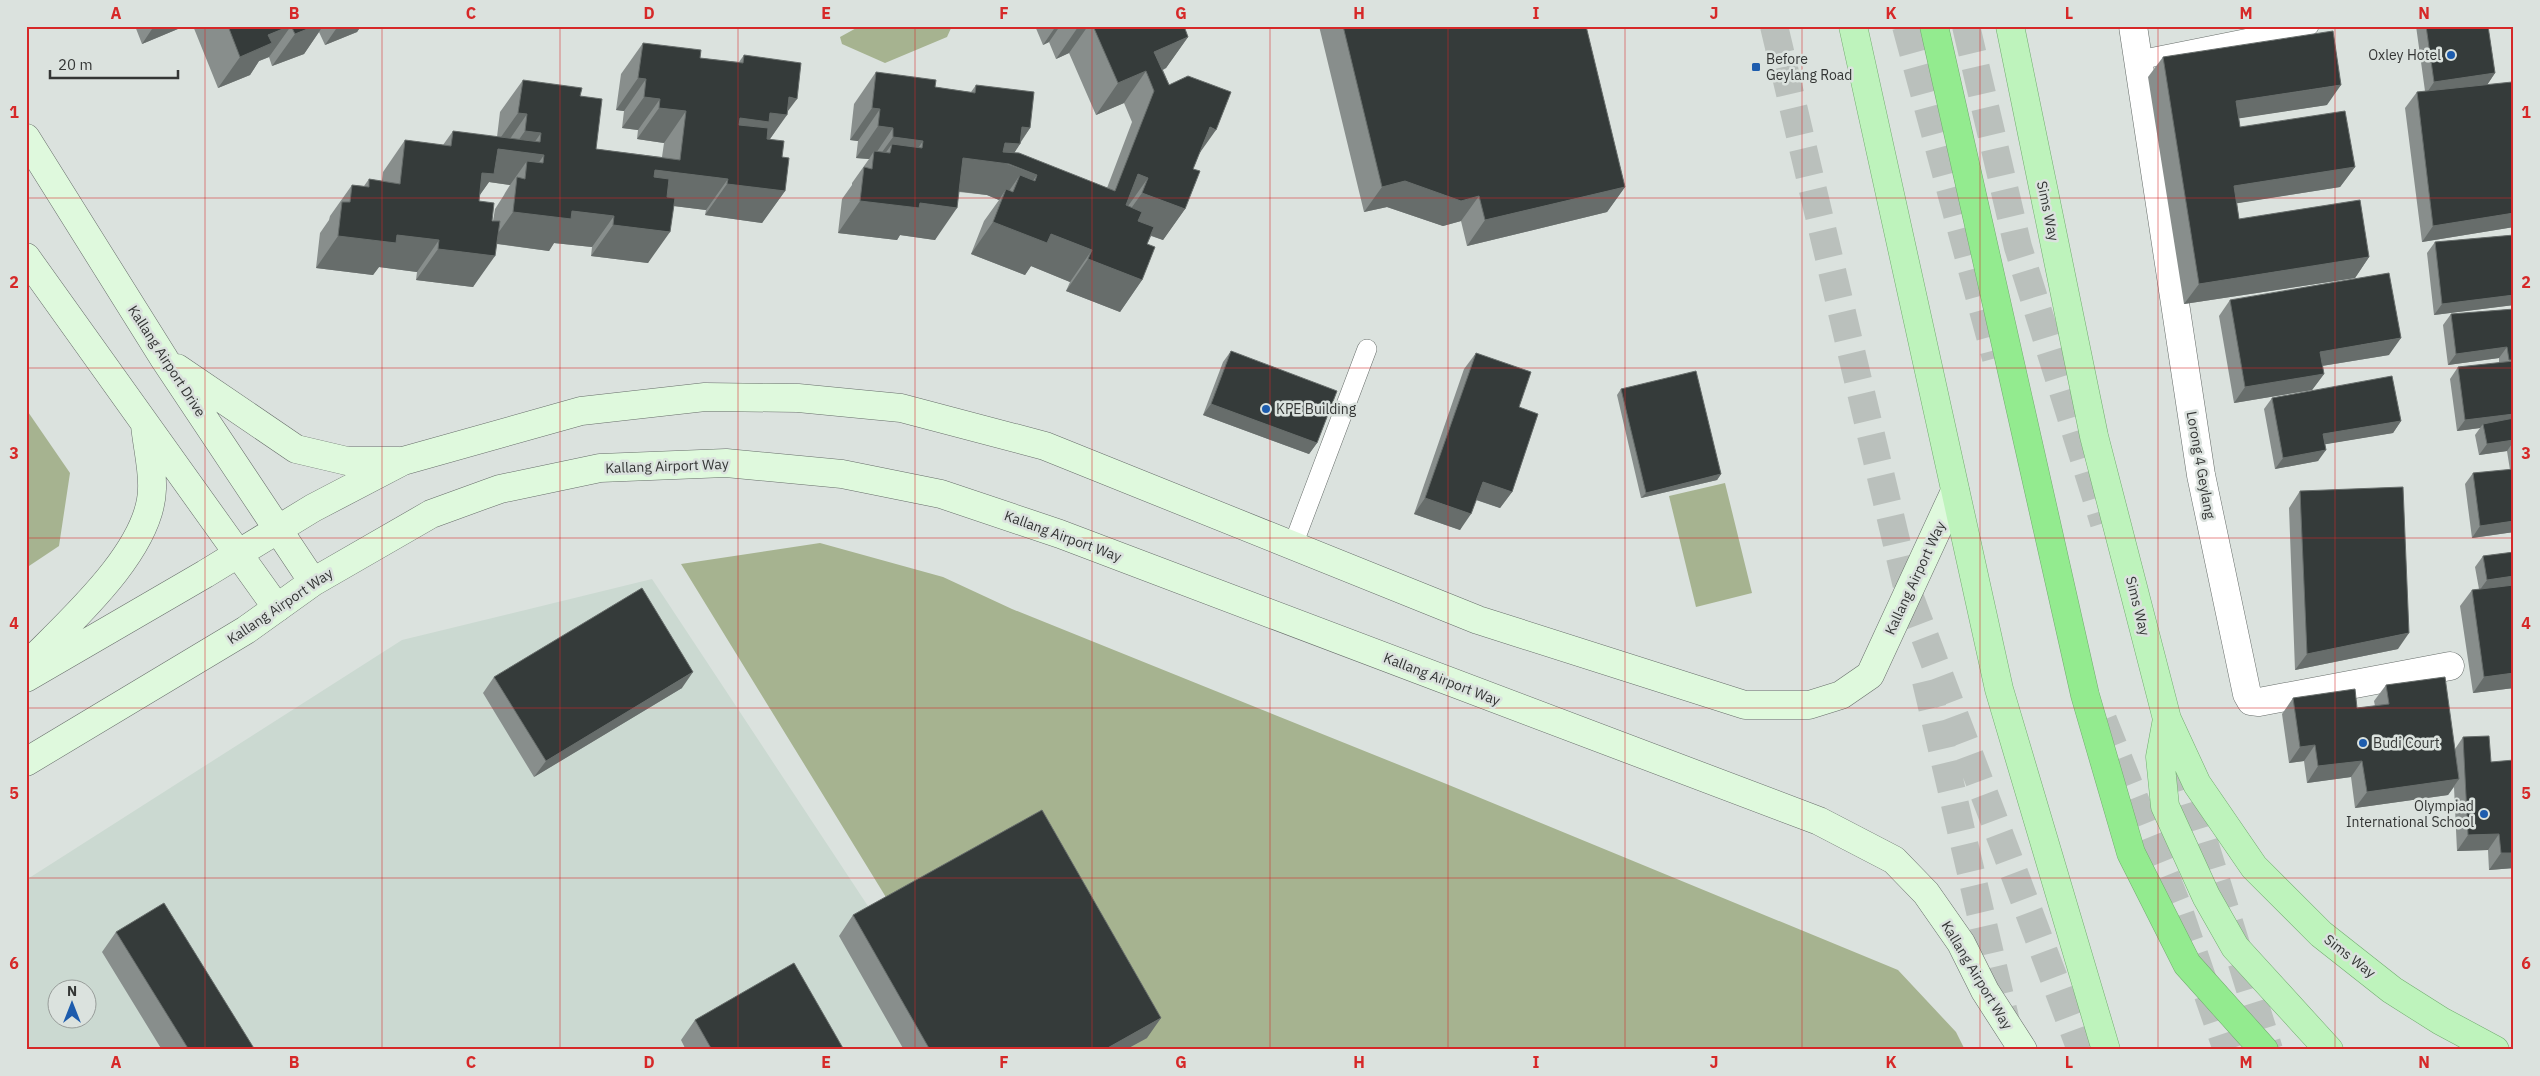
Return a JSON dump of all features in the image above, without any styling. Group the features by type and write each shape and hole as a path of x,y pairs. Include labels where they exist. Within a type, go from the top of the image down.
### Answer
{"highway":[{"path":"1934,26 2085,695 2132,854 2187,964 2264,1050"}],"main road":[{"path":"1853,26 2000,689 2106,1050"},
{"name":"Sims Way","path":"2010,26 2094,436 2167,719 2197,784 2254,868 2321,934 2392,990 2442,1021 2495,1050"},
{"path":"2167,719 2160,757 2165,806 2206,896 2235,947 2329,1050"}],"street":[{"name":"Lorong 4 Geylang","path":"2134,26 2201,475 2247,694 2251,700 2259,702 2450,666"},
{"name":"Kallang Airport Drive","path":"26,138 165,360 313,582"},
{"path":"26,257 277,608"},
{"path":"165,360 296,449 347,461 403,461"},
{"name":"Kallang Airport Way","path":"26,678 313,508 403,461 581,411 705,397 808,399 901,408 1045,446 1478,620 1745,705 1809,705 1841,695 1870,674 1955,492"},
{"path":"26,666 107,582 143,527 152,490 145,423"},
{"name":"Kallang Airport Way","path":"26,762 246,630 313,582 431,514 500,489 600,468 726,463 842,474 941,494 1060,534 1819,821 1894,860 1926,893 1961,943 1985,991 2022,1050"}],"lane":[{"path":"2138,60 2308,26"},
{"path":"1293,546 1367,349"}],"shaded area":[{"path":"652,579 963,1050 26,1050 26,880 402,640"}],"green space":[{"path":"860,26 952,26 947,37 885,63 842,44 840,37"},
{"path":"26,409 70,473 59,546 26,568"},
{"path":"1725,483 1752,593 1696,607 1669,496"},
{"path":"820,543 943,577 1012,609 1444,783 1898,970 1956,1032 1965,1050 1125,1050 1146,1038 892,907 681,564"}],"building":[{"path":"228,26 290,26 268,35 272,43 240,57"},
{"path":"291,26 315,26 295,34"},
{"path":"1093,26 1184,26 1188,37 1154,52 1169,85 1188,76 1231,92 1216,130 1210,127 1193,169 1200,171 1185,209 1142,193 1148,178 1138,174 1126,205 1142,212 1138,221 1154,227 1147,244 1155,247 1142,280 1088,259 1092,250 1051,234 1047,243 993,222 1006,189 1013,192 1020,175 1035,181 1037,175 1009,164 963,158 957,208 920,203 919,208 860,201 864,167 872,169 874,151 890,153 892,144 922,148 923,141 893,137 893,128 878,126 880,109 872,108 876,72 936,80 935,87 975,93 976,85 1034,92 1030,128 1022,127 1020,144 1005,143 1003,152 1019,153 1115,191 1154,91 1146,71 1118,83"},
{"path":"1343,26 1586,26 1625,187 1485,220 1479,196 1461,201 1405,181 1382,187"},
{"name":"Oxley Hotel","path":"2426,26 2488,26 2495,73 2434,82"},
{"path":"2333,31 2341,85 2236,101 2240,127 2345,111 2355,167 2234,186 2239,219 2360,200 2369,257 2199,284 2163,57"},
{"path":"643,43 701,50 700,58 743,63 744,55 801,63 797,99 789,97 787,115 770,113 769,122 740,118 739,125 768,128 767,139 784,141 782,157 789,158 785,191 727,184 728,179 655,170 654,177 669,179 667,197 675,198 670,232 613,225 614,216 572,211 571,219 513,212 517,177 525,179 527,161 543,163 544,155 498,149 494,174 482,173 479,201 494,203 492,221 500,221 495,256 438,249 439,240 397,235 396,243 338,236 342,202 350,202 352,185 369,187 369,179 400,184 405,140 451,146 453,131 540,142 541,133 525,131 527,114 518,113 523,80 582,88 580,96 602,99 596,149 680,160 686,111 659,108 660,99 644,97 646,79 638,78"},
{"path":"2512,82 2514,96 2514,213 2433,226 2417,92"},
{"path":"2514,235 2514,295 2442,304 2435,242"},
{"path":"2389,273 2401,338 2320,352 2324,374 2245,387 2230,300"},
{"path":"2514,309 2514,360 2509,360 2507,347 2456,354 2451,314"},
{"name":"KPE Building","path":"1231,351 1337,391 1317,443 1211,404"},
{"path":"1476,353 1531,372 1519,407 1538,414 1512,492 1483,482 1471,514 1425,498"},
{"path":"2514,361 2514,414 2465,420 2458,367"},
{"path":"1696,371 1721,474 1646,493 1621,389"},
{"path":"2392,376 2401,421 2323,434 2326,450 2283,458 2272,398"},
{"path":"2514,418 2514,440 2487,444 2483,424"},
{"path":"2514,469 2514,521 2480,526 2473,473"},
{"path":"2403,487 2409,633 2307,654 2300,491"},
{"path":"2514,552 2514,576 2487,580 2483,556"},
{"path":"2514,585 2514,673 2484,677 2472,590"},
{"path":"642,588 693,672 546,761 494,677"},
{"name":"Budi Court","path":"2445,677 2459,779 2367,792 2362,761 2318,766 2315,745 2300,747 2293,698 2355,689 2357,708 2389,704 2386,685"},
{"name":"Olympiad International School","path":"2489,736 2491,762 2514,760 2514,853 2501,853 2499,834 2468,835 2463,737"},
{"path":"1042,810 1161,1018 1104,1050 930,1050 853,915"},
{"path":"164,903 255,1050 189,1050 116,932"},
{"path":"794,963 844,1050 712,1050 695,1020"}],"tunnel":[{"path":"1774,26 1909,595 2081,1050"},
{"path":"1906,26 1996,358"},
{"path":"1966,26 2018,247 2104,523"},
{"path":"1926,681 2006,1022"},
{"path":"2103,720 2177,905 2227,1050"},
{"path":"2179,762 2269,1050"}],"place":[{"name":"Oxley Hotel","path":"2451,55"},
{"name":"Before Geylang Road","path":"1756,67"},
{"name":"KPE Building","path":"1266,409"},
{"name":"Budi Court","path":"2363,743"},
{"name":"Olympiad International School","path":"2484,814"}]}
